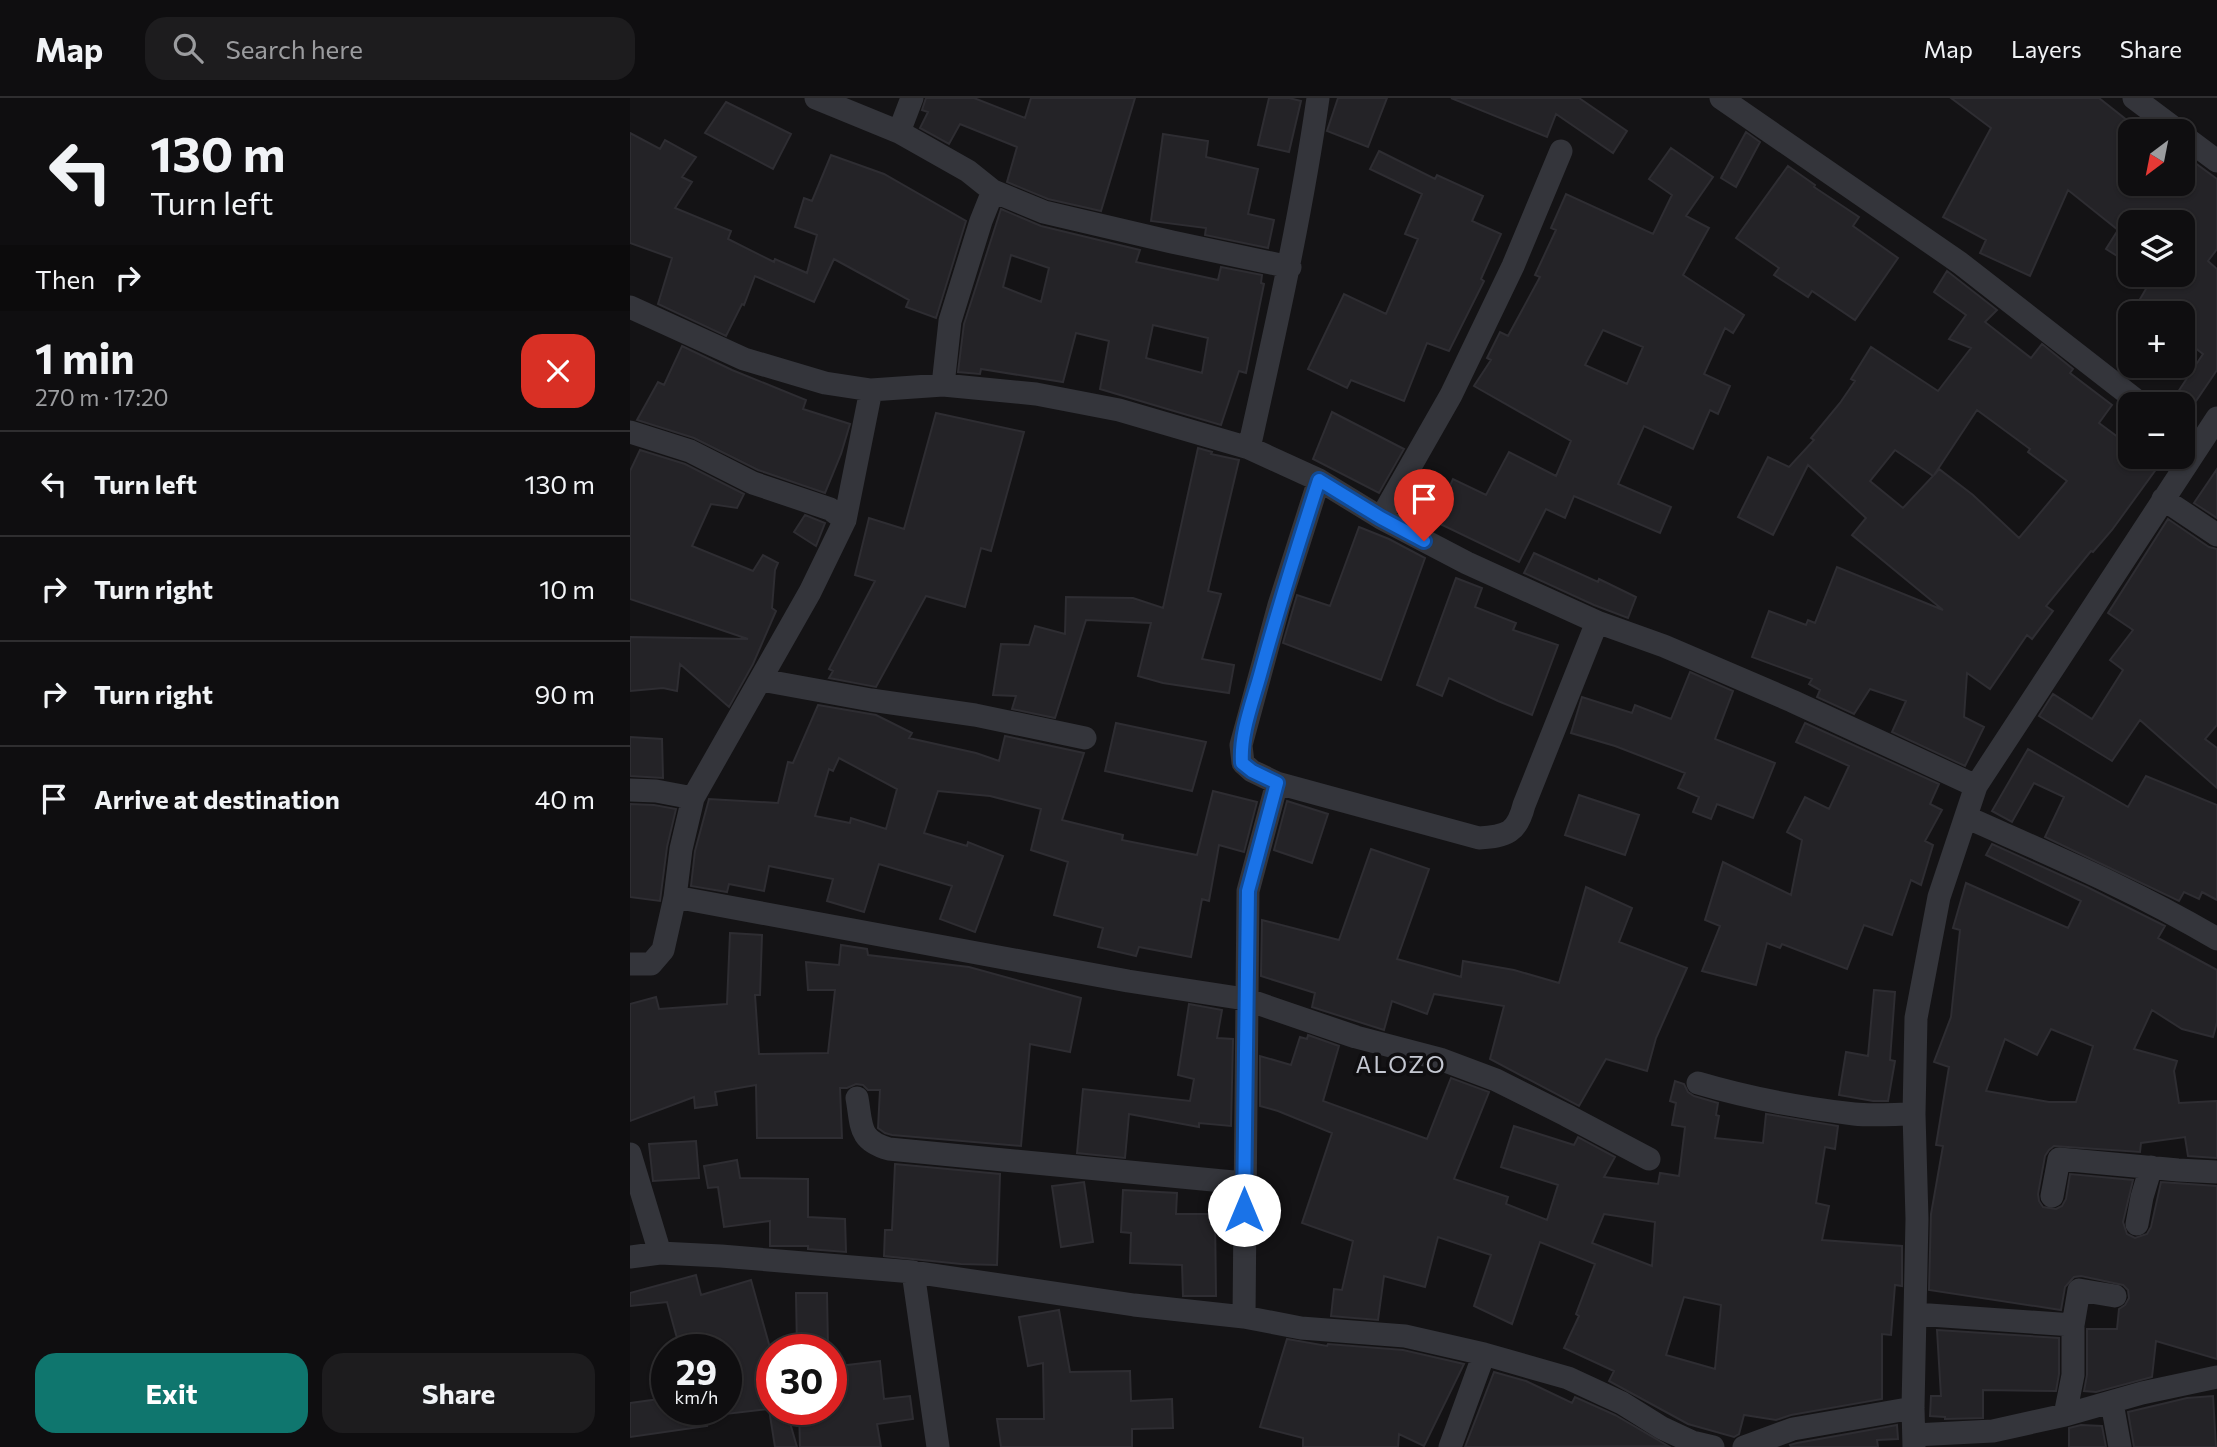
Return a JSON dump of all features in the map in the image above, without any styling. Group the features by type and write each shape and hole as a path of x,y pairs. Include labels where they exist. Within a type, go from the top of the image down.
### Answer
{"street":[{"path":"816,98 900,132 968,171 993,191 1044,212 1290,267"},
{"path":"900,132 912,98"},
{"path":"1249,448 1290,267 1310,160 1318,98"},
{"path":"1721,98 1960,263 2126,392"},
{"path":"2134,98 2162,119"},
{"path":"2195,145 2217,161"},
{"path":"1381,518 1451,395 1513,266 1561,151"},
{"path":"943,385 950,321 993,191"},
{"path":"630,307 744,359 825,383 872,390 943,385 1036,394 1119,410 1249,448 1319,480 1381,518 1466,563 1597,622 1664,646 1792,701 1976,786"},
{"path":"630,964 651,964 663,950 693,798 810,592 845,520 872,390"},
{"path":"2195,438 2217,418"},
{"path":"630,432 690,451 753,482 830,509 845,520"},
{"path":"2177,469 2163,499 1976,786 1939,897 1916,1018 1914,1441 1993,1431 2217,1377"},
{"path":"1319,480 1279,605 1241,745 1242,763 1252,771 1277,783 1479,838 1499,837 1520,821 1597,622"},
{"path":"2163,499 2217,535"},
{"path":"761,680 975,715 1085,738"},
{"path":"1244,1317 1248,891 1277,783"},
{"path":"630,790 656,791 693,798"},
{"path":"1966,817 2178,915 2217,939"},
{"path":"675,897 1115,978 1245,999 1356,1037 1440,1059 1496,1080 1649,1159"},
{"path":"1698,1083 1732,1093 1857,1114 1914,1114"},
{"path":"858,1098 866,1137 873,1144 889,1149 1244,1183"},
{"path":"630,1154 660,1253"},
{"path":"2052,1196 2059,1159 2217,1171"},
{"path":"2137,1224 2151,1167"},
{"path":"630,1258 660,1253 721,1256 913,1272 1133,1305 1244,1317 1301,1328 1405,1336 1484,1354 1568,1378 1622,1403 1662,1428 1697,1445"},
{"path":"913,1272 938,1447"},
{"path":"2065,1415 2073,1375 2073,1325 2079,1290 2115,1296"},
{"path":"1915,1314 2073,1325"},
{"path":"1450,1447 1484,1354"},
{"path":"2112,1403 2120,1447"},
{"path":"1744,1447 1793,1429 1913,1408"}],"building":[{"path":"926,98 974,98 1025,118 1031,98 1135,98 1101,211 1048,199 1007,182 1017,147 960,124 949,144 920,128 928,112 922,110"},
{"path":"1269,98 1301,101 1289,152 1258,145"},
{"path":"1338,98 1387,98 1368,147 1327,131"},
{"path":"1451,98 1579,98 1627,131 1613,153 1556,114 1547,137"},
{"path":"1951,98 2099,98 2125,119 2118,119 2118,196 2195,196 2195,163 2217,179 2217,249 2208,261 2217,269 2217,370 2195,403 2195,392 2178,392 2187,378 2195,378 2195,366 2203,354 2195,348 2195,301 2139,301 2147,287 2195,287 2195,210 2118,210 2118,230 2068,190 2030,276 1980,253 1986,240 1943,217 1991,128"},
{"path":"726,102 791,134 773,169 705,133"},
{"path":"1746,132 1760,142 1736,187 1721,178"},
{"path":"630,133 660,149 665,140 696,157 682,177 692,182 675,208 731,231 728,239 774,262 775,259 807,273 817,235 795,227 804,198 812,201 831,155 884,174 966,221 936,318 906,307 909,300 834,259 814,302 755,276 744,305 742,304 726,336 658,304 672,258 630,243"},
{"path":"1163,134 1208,141 1206,157 1258,169 1248,214 1274,220 1268,248 1205,235 1206,228 1151,221"},
{"path":"1671,148 1713,177 1686,216 1709,228 1683,275 1744,315 1733,333 1725,328 1704,374 1730,386 1718,414 1710,410 1693,449 1644,426 1618,484 1671,507 1660,533 1574,496 1565,518 1546,509 1519,562 1434,521 1453,479 1486,495 1509,452 1556,476 1571,441 1474,386 1491,360 1487,358 1500,332 1508,336 1540,277 1535,275 1556,230 1551,228 1566,194 1653,234 1672,195 1649,179","holes":["1603,330 1643,347 1627,384 1585,365"]},
{"path":"1379,151 1435,179 1437,175 1483,196 1472,221 1501,234 1481,279 1484,281 1449,351 1427,343 1404,401 1351,380 1347,388 1308,369 1344,294 1386,314 1418,239 1405,234 1422,194 1370,169"},
{"path":"1788,166 1859,217 1853,226 1898,258 1855,320 1812,291 1808,297 1774,275 1779,268 1736,238"},
{"path":"1001,209 1041,226 1140,250 1136,262 1218,280 1221,267 1262,275 1261,283 1264,284 1246,373 1239,371 1221,425 1100,389 1109,341 1076,333 1063,382 981,369 980,374 958,372 964,324","holes":["1011,255 1049,268 1041,302 1003,287","1153,325 1208,338 1202,373 1146,358"]},
{"path":"2118,230 2118,256 2106,249"},
{"path":"1947,271 1997,310 1985,322 2031,358 2042,344 2073,369 2070,373 2112,405 2099,423 2118,437 2118,469 2156,469 2112,530 2046,606 2053,611 2032,639 2027,635 1990,689 1967,673 1964,717 1984,727 1965,766 1892,732 1906,701 1870,689 1854,714 1817,697 1820,690 1809,684 1812,679 1752,657 1769,611 1806,625 1808,620 1815,623 1837,567 1943,610 1852,535 1866,518 1808,465 1773,535 1738,517 1768,457 1789,467 1814,440 1811,438 1840,403 1855,381 1851,379 1871,347 1938,391 1971,348 1949,339 1966,315 1934,292","holes":["1977,410 2030,449 2028,452 2067,481 2019,538 1973,495 1939,469 1934,475","1895,450 1933,476 1903,508 1870,481"]},
{"path":"682,346 806,400 803,409 850,424 825,493 758,470 694,438 637,420 658,382 664,385"},
{"path":"1332,412 1404,449 1379,493 1313,459"},
{"path":"936,413 1024,432 991,551 981,548 965,607 926,596 876,687 829,678 833,671 829,669 875,581 855,575 869,518 904,529"},
{"path":"1198,448 1212,452 1211,454 1239,460 1208,591 1221,594 1202,659 1234,665 1229,693 1163,683 1138,676 1151,623 1086,620 1055,718 1012,709 1016,696 993,695 1001,644 1029,645 1035,626 1065,634 1066,597 1133,598 1163,608"},
{"path":"640,450 685,464 744,494 737,508 711,504 692,546 753,571 763,555 778,563 772,608 776,611 753,664 729,707 680,664 677,691 663,688 630,691 630,637 748,639 630,599 630,471"},
{"path":"2217,469 2217,518 2194,503"},
{"path":"805,515 825,523 816,546 794,532"},
{"path":"2168,519 2209,547 2217,549 2217,725 2205,739 2217,748 2217,788 2140,720 2112,761 2039,716 2053,694 2092,719 2123,670 2110,660 2133,630 2108,613"},
{"path":"1359,527 1425,558 1381,680 1283,643 1297,595 1330,606"},
{"path":"1534,553 1636,597 1628,618 1524,573"},
{"path":"1456,578 1482,588 1475,607 1516,623 1513,630 1558,645 1532,715 1449,678 1442,696 1417,685"},
{"path":"1690,672 1733,691 1715,739 1775,763 1753,818 1717,804 1711,819 1693,812 1699,797 1678,788 1685,773 1615,746 1571,733 1582,697 1632,713 1635,705 1671,719"},
{"path":"818,705 876,715 912,733 909,738 999,761 1005,736 1084,753 1062,820 1123,835 1122,840 1197,855 1213,791 1257,802 1244,852 1219,845 1209,901 1202,899 1191,957 1139,947 1136,956 1098,947 1103,928 1054,915 1068,862 1031,850 1041,809 990,796 938,791 924,833 967,846 968,842 1003,856 975,932 940,919 952,886 879,864 864,912 827,901 833,879 769,866 764,891 729,884 727,892 691,886 695,851 709,799 778,803 788,762 793,763","holes":["839,758 897,789 886,829 851,818 850,823 815,816 829,769 833,771"]},
{"path":"1116,723 1206,742 1192,791 1105,771"},
{"path":"1805,723 1939,784 1930,804 1942,810 1925,841 1933,845 1921,885 1911,880 1892,935 1864,925 1847,969 1782,944 1780,948 1767,943 1756,985 1702,971 1720,926 1705,920 1723,862 1791,895 1802,840 1787,832 1805,797 1829,809 1849,766 1796,742"},
{"path":"630,737 662,739 663,778 630,776"},
{"path":"2028,749 2128,807 2146,776 2217,805 2217,900 2202,892 2199,899 2184,892 2179,901 2045,837 2064,797 2034,783 2012,822 1992,811"},
{"path":"1579,795 1639,815 1625,855 1565,835"},
{"path":"1287,801 1328,814 1312,863 1274,850"},
{"path":"630,804 676,809 667,847 660,901 630,897"},
{"path":"1992,844 2087,887 2165,926 2158,938 2217,970 2217,1022 2213,1037 2182,1029 2152,1010 2134,1049 2177,1061 2174,1071 2179,1103 2217,1101 2217,1158 2188,1156 2185,1137 2141,1143 2140,1152 2054,1146 2045,1156 2038,1194 2043,1207 2056,1209 2062,1206 2066,1199 2070,1174 2133,1180 2123,1222 2127,1234 2135,1238 2147,1234 2151,1227 2161,1182 2217,1186 2217,1359 2156,1341 2152,1377 2096,1392 2084,1391 2087,1375 2087,1329 2117,1329 2119,1309 2129,1298 2128,1290 2123,1285 2081,1276 2074,1277 2065,1287 2061,1310 1929,1290 1931,1214 1943,1146 1936,1145 1949,1067 1934,1062 1951,1017 1960,930 1953,928 1966,883 2068,928 2081,901 1986,855","holes":["2051,1029 2093,1046 2076,1102 2049,1102 1986,1091 2005,1039 2037,1055"]},
{"path":"1371,849 1429,869 1397,959 1461,977 1463,961 1514,970 1559,983 1586,887 1632,908 1619,942 1687,968 1656,1038 1647,1071 1606,1059 1579,1106 1490,1059 1504,1006 1434,994 1427,1014 1392,1001 1384,1030 1312,1007 1315,993 1261,976 1262,920 1339,940"},
{"path":"730,933 762,935 760,995 755,995 759,1054 828,1053 835,990 808,990 806,962 839,965 841,945 867,949 868,955 969,967 1081,998 1070,1052 1030,1044 1021,1146 885,1133 878,1128 880,1090 868,1090 863,1085 856,1084 840,1088 842,1138 757,1138 756,1085 715,1092 717,1105 695,1108 694,1097 630,1121 630,1004 656,997 659,1009 727,1004"},
{"path":"1874,990 1895,992 1890,1060 1895,1061 1888,1101 1839,1095 1846,1052 1868,1056"},
{"path":"1189,1004 1222,1010 1217,1038 1233,1039 1231,1126 1199,1123 1199,1127 1129,1114 1125,1158 1077,1153 1083,1089 1190,1101 1194,1079 1178,1075"},
{"path":"1308,1035 1339,1046 1323,1101 1427,1139 1451,1078 1489,1092 1454,1179 1508,1197 1506,1204 1547,1220 1558,1185 1501,1167 1514,1126 1574,1145 1578,1137 1615,1157 1604,1177 1658,1184 1660,1173 1679,1176 1685,1127 1672,1125 1676,1103 1670,1101 1675,1081 1684,1084 1694,1096 1718,1103 1716,1115 1719,1116 1715,1138 1763,1143 1766,1114 1838,1126 1835,1149 1825,1147 1816,1203 1829,1206 1822,1240 1902,1246 1902,1286 1895,1285 1891,1335 1882,1334 1882,1399 1776,1420 1744,1415 1739,1434 1734,1437 1688,1424 1609,1381 1614,1371 1564,1348 1579,1316 1576,1314 1595,1264 1540,1242 1512,1324 1474,1306 1491,1255 1438,1237 1425,1287 1384,1276 1378,1320 1331,1316 1334,1289 1342,1290 1353,1241 1302,1223 1332,1133 1260,1106 1260,1056 1291,1065 1300,1037 1307,1039","holes":["1604,1214 1655,1222 1652,1266 1592,1243","1684,1297 1721,1305 1715,1369 1666,1355"]},
{"path":"696,1141 699,1178 653,1181 649,1144"},
{"path":"737,1160 740,1178 808,1179 808,1217 845,1219 846,1252 808,1249 808,1246 770,1246 770,1221 724,1227 718,1187 708,1188 704,1166"},
{"path":"895,1164 1000,1174 997,1265 884,1256 885,1230 892,1230"},
{"path":"1084,1182 1093,1242 1061,1247 1052,1186"},
{"path":"1123,1190 1177,1193 1176,1214 1215,1214 1216,1296 1183,1296 1182,1265 1130,1263 1131,1233 1121,1232"},
{"path":"696,1275 701,1295 751,1280 766,1334 756,1334 756,1411 742,1412 742,1334 676,1334 667,1302 630,1306 630,1293"},
{"path":"796,1293 827,1293 828,1334 797,1334"},
{"path":"1059,1310 1070,1372 1130,1371 1131,1401 1172,1399 1173,1428 1132,1429 1132,1447 1001,1447 997,1419 1044,1419 1043,1363 1028,1366 1019,1317"},
{"path":"1937,1330 2059,1338 2056,1391 1983,1390 1983,1418 1945,1419 1930,1416 1931,1396 1941,1396"},
{"path":"1287,1339 1327,1346 1403,1350 1464,1364 1424,1446 1399,1434 1398,1447 1303,1447 1303,1438 1260,1427"},
{"path":"880,1361 884,1399 910,1396 913,1419 877,1424 881,1447 800,1447 799,1425 847,1425 847,1365"},
{"path":"1494,1372 1526,1381 1572,1403 1575,1397 1615,1415 1668,1446 1465,1447"},
{"path":"2213,1396 2216,1447 2134,1447 2128,1412 2187,1398"},
{"path":"651,1400 651,1425 707,1426 630,1437 630,1403"},
{"path":"772,1425 791,1425 797,1447 775,1447"},
{"path":"1897,1425 1898,1439 1877,1440 1878,1447 1790,1445 1797,1443"},
{"path":"2081,1425 2102,1426 2106,1447 2069,1447 2069,1428"}],"district":[{"name":"ALOZO","path":"1401,1065"}],"route":[{"path":"1244,1210 1248,891 1277,783 1242,763 1241,745 1279,605 1319,480 1424,541"}]}
